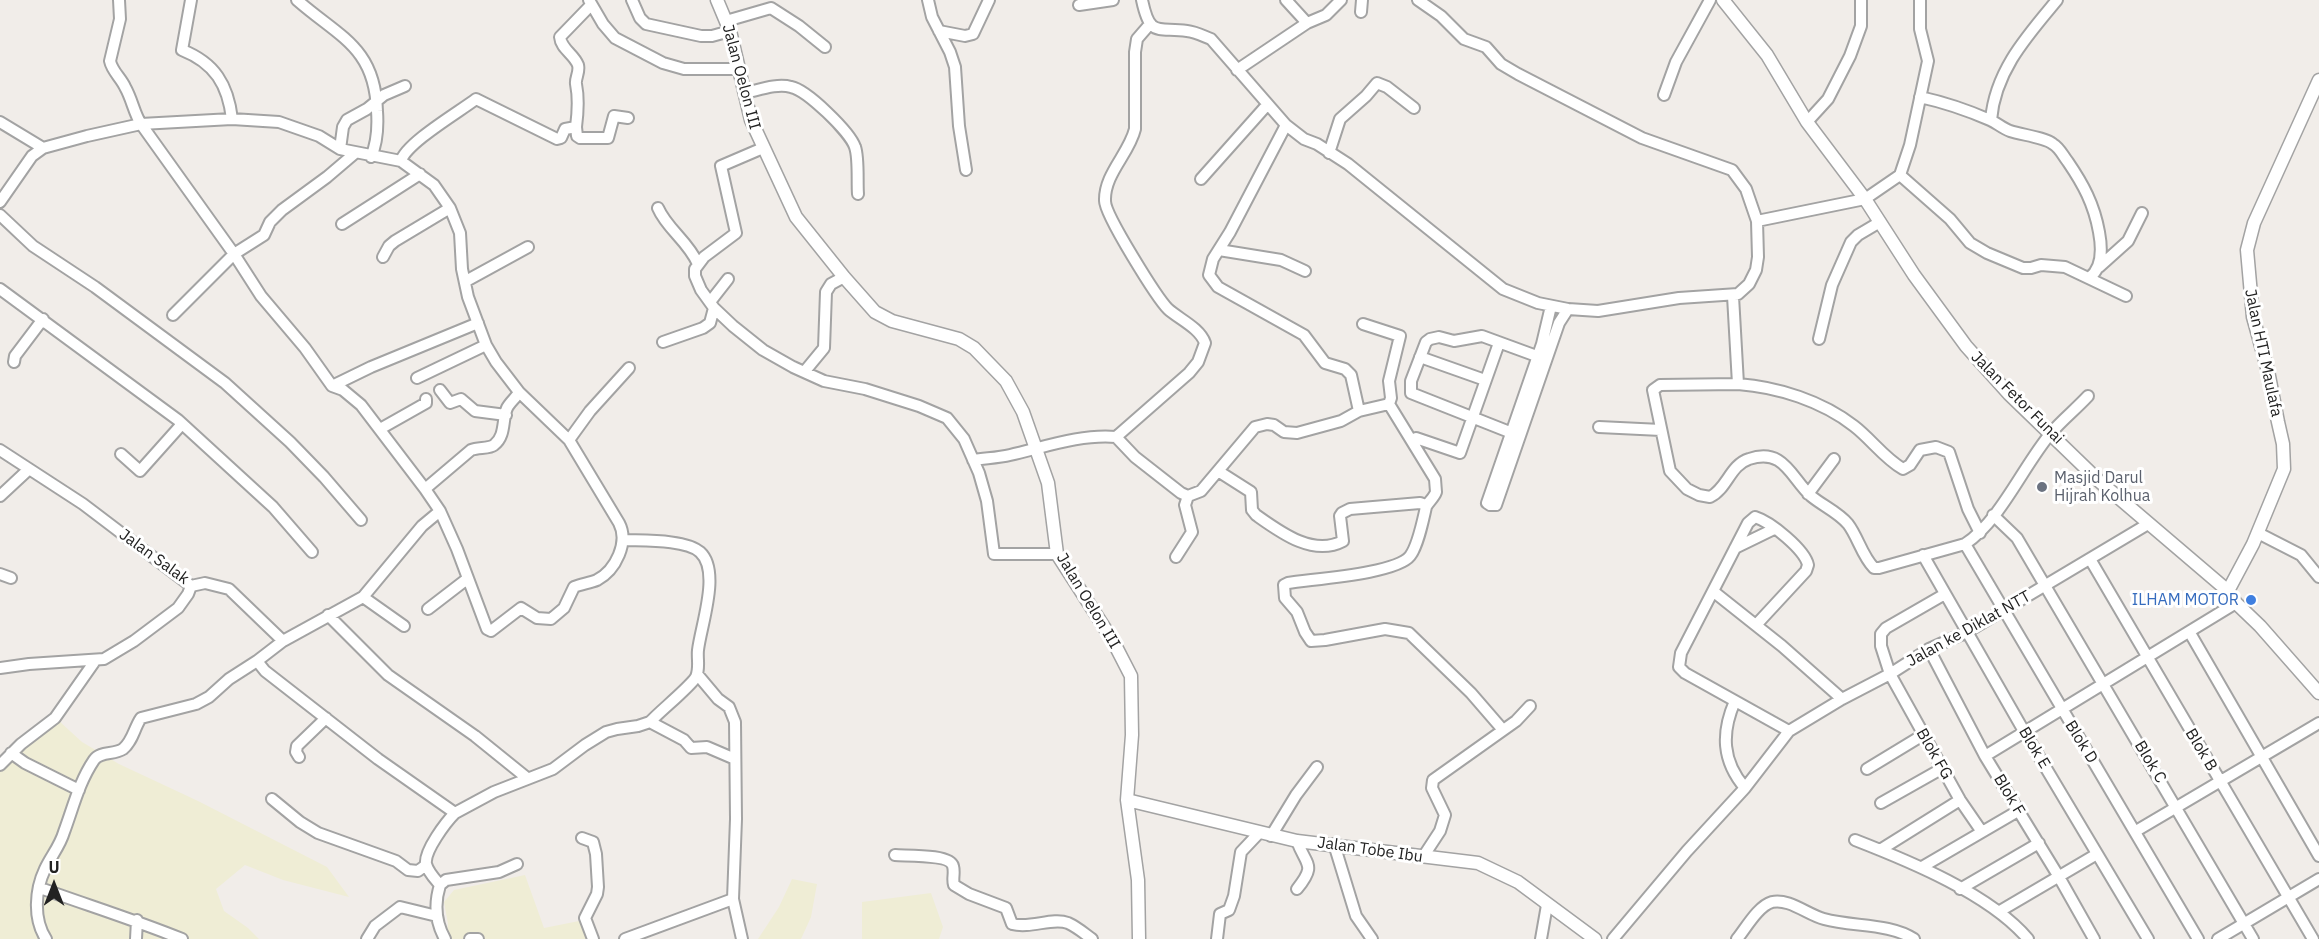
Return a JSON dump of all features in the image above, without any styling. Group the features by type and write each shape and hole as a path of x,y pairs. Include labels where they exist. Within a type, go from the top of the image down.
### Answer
{"street":[{"path":"0,202 32,156 43,148 141,124 232,119 279,122 298,127 354,154 401,161 434,185 450,208 460,233 462,269 468,297 486,345 496,362 519,392 569,440 620,523 623,540 615,564 609,572 597,580 574,587 562,612 549,621 537,618 521,608 488,631 483,623 457,549 440,511 425,489 361,405 350,394 332,386 305,348 261,296 234,254 141,124 126,88 111,67 110,61 118,28 119,0"},
{"path":"191,0 181,49 204,61 218,76 229,99 232,119"},
{"path":"297,0 337,32 364,58 374,81 377,101 372,157"},
{"path":"632,0 640,18 646,24 701,36 712,36 728,26 771,8 799,26 825,47"},
{"name":"Jalan Oelon III","path":"717,0 728,26 751,120 791,210 868,305 892,321 959,339 974,348 993,366 1012,390 1023,412 1050,492 1057,554 1113,641 1131,676 1132,735 1127,800 1138,889 1139,939"},
{"path":"928,0 932,17 955,67 959,126 966,170"},
{"path":"939,31 965,36 973,34 989,0"},
{"path":"1079,5 1113,0"},
{"path":"1142,0 1150,24 1159,30 1185,31 1211,39 1286,125 1348,164 1503,289 1522,298 1551,306 1598,311 1679,298 1733,296 1744,290 1756,270 1758,257 1756,221 1746,189 1732,170 1642,138 1518,74 1496,60 1486,47 1464,39 1441,16 1419,0"},
{"path":"1286,0 1307,23"},
{"path":"1237,70 1307,23 1326,15 1341,0"},
{"path":"1361,12 1362,0"},
{"path":"1664,95 1676,62 1710,0"},
{"name":"Jalan Fetor Funai","path":"1723,0 1767,55 1808,122 1865,199 1920,283 1966,346 2009,394 2099,481 2228,591 2236,603 2260,626 2319,693"},
{"path":"1808,122 1828,99 1850,56 1861,26 1861,0"},
{"path":"1756,221 1865,199 1900,175 1910,145 1928,56 1920,29 1920,0"},
{"path":"1991,120 1996,96 2007,65 2056,0"},
{"path":"628,118 614,116 608,138 580,138 577,135 579,97 576,82 577,63 561,43 560,37 590,3 615,38 663,63 684,69 740,69"},
{"path":"1116,437 1189,373 1198,362 1205,343 1200,333 1166,307 1121,236 1106,207 1105,201 1111,178 1133,136 1135,52 1137,39 1150,24"},
{"name":"Jalan HTI Maulafa","path":"2228,591 2258,533 2283,475 2284,457 2268,371 2253,316 2247,250 2261,207 2319,80"},
{"path":"1329,153 1340,119 1377,83 1387,87 1414,108"},
{"path":"340,149 342,133 347,120 405,86"},
{"path":"745,93 786,86 793,87 807,95 843,130 855,148 858,194"},
{"path":"1920,97 1991,120 2007,130 2053,143 2076,173 2089,195 2100,239 2099,267"},
{"path":"401,161 407,150 418,139 476,99 557,139 561,138 565,129 576,127"},
{"path":"1201,179 1267,105"},
{"path":"0,122 43,148"},
{"path":"1286,125 1209,271 1212,280 1233,296 1304,335 1325,363 1348,371 1351,375 1359,411"},
{"path":"763,148 721,166 736,233 694,269 701,290 733,326 764,350 793,367 824,381 865,389 947,418 964,439 973,460 987,501 994,554 1057,554"},
{"path":"173,315 234,254 264,235 270,222 282,210 354,154"},
{"path":"342,224 420,174"},
{"path":"1900,175 1941,210 1970,243 1987,253 2023,268 2055,265 2126,296"},
{"path":"658,207 663,220 684,240 698,264"},
{"path":"383,257 388,246 450,208"},
{"path":"2089,278 2128,241 2142,213"},
{"path":"0,215 33,246 95,287 225,383 297,449 361,520"},
{"path":"1819,339 1832,285 1851,242 1880,222"},
{"path":"465,281 528,246"},
{"path":"1219,250 1281,260 1305,271"},
{"path":"805,371 824,348 825,292 831,284 844,277"},
{"path":"663,342 703,328 710,323 712,305 728,279"},
{"path":"0,290 43,319 182,423 273,507 312,552"},
{"path":"1733,296 1738,384"},
{"path":"1542,358 1551,306"},
{"path":"1516,434 1487,503 1490,505 1496,505 1516,434 1542,358 1568,309"},
{"path":"14,362 15,356 43,319"},
{"path":"332,386 371,367 478,324"},
{"path":"1363,324 1400,336 1389,381 1391,398 1389,404 1435,479 1436,492 1426,505 1411,554 1405,560 1380,569 1332,579 1288,583 1284,585 1284,595 1297,612 1311,641 1384,629 1409,633 1471,693 1503,730"},
{"path":"1516,434 1411,393 1410,381 1430,339 1455,341 1482,336 1542,358"},
{"path":"1416,438 1460,453 1499,343"},
{"path":"417,378 486,345"},
{"path":"1420,357 1485,380"},
{"path":"569,440 590,411 629,368"},
{"path":"1980,533 1968,509 1951,456 1945,449 1936,447 1920,450 1910,465 1903,469 1856,428 1825,407 1760,386 1738,384 1654,387 1670,471 1686,489 1710,497 1739,464 1751,458 1763,457 1776,460 1785,465 1808,494 1847,523 1874,568 1965,544 1980,533 2051,433 2088,396"},
{"path":"440,390 450,403 460,399 475,411 506,415"},
{"path":"425,489 471,450 494,446 504,426 507,408 519,392"},
{"path":"380,429 420,407 426,403 426,399"},
{"path":"973,460 1009,456 1036,447 1105,436 1116,437 1135,457 1188,496 1201,491 1255,427 1275,425 1284,432 1298,433 1341,421 1359,411 1389,404"},
{"path":"121,454 140,471 182,423"},
{"path":"1599,427 1661,430"},
{"name":"Jalan Salak","path":"0,450 83,504 191,586 205,583 229,590 283,641"},
{"path":"1808,494 1834,459"},
{"path":"0,496 28,470"},
{"path":"1218,471 1251,492 1252,510 1256,515 1307,545 1341,542 1343,538 1340,516 1350,509 1420,503 1426,505"},
{"path":"1176,557 1192,532 1185,505 1188,496"},
{"path":"45,939 39,928 36,912 45,870 64,834 79,790 96,757 124,748 141,717 196,704 209,697 229,679 283,641 363,597 422,526 440,511"},
{"name":"Blok C","path":"1993,515 2018,538 2253,939"},
{"path":"1756,625 1806,571 1808,565 1804,555 1760,519 1752,519 1735,549 1681,653 1679,667 1685,673 1789,731"},
{"name":"Jalan ke Diklat NTT","path":"1613,939 1687,851 1745,788 1789,731 1842,699 1890,674 1929,649 1967,632 2148,524"},
{"path":"1735,549 1774,529"},
{"path":"2258,533 2301,555 2319,577"},
{"path":"440,885 426,865 426,858 435,839 455,813 472,802 553,769 606,732 650,722 694,680 697,674 710,576 705,559 700,552 686,546 623,540"},
{"name":"Blok D","path":"1965,544 2198,939"},
{"name":"Blok E","path":"1923,555 2025,733 2148,939"},
{"name":"Blok B","path":"2090,559 2313,939"},
{"path":"0,574 11,578"},
{"path":"428,609 467,579"},
{"path":"0,668 95,661 118,652 178,608 191,586"},
{"path":"1714,592 1842,699"},
{"name":"Blok FG","path":"1945,594 1894,622 1883,631 1881,646 1890,674 1923,735 1960,800 1982,832"},
{"path":"363,597 404,626"},
{"path":"1986,756 2236,603"},
{"path":"328,615 388,675 475,736 527,778"},
{"path":"2190,633 2319,856"},
{"name":"Blok F","path":"1929,649 1986,756 2094,939"},
{"path":"0,765 11,753 55,718 95,661"},
{"path":"257,661 277,681 378,759 455,813"},
{"path":"697,674 733,713 736,738 733,899 742,939"},
{"path":"1735,701 1726,734 1726,753 1733,774 1745,788"},
{"path":"1423,857 1440,831 1445,815 1432,788 1433,780 1516,721 1530,706"},
{"path":"299,757 296,752 297,746 326,718"},
{"path":"650,722 684,740 691,748 707,747 735,759"},
{"path":"2136,831 2319,723"},
{"path":"1867,769 1923,735"},
{"path":"11,753 25,764 79,790"},
{"path":"1217,939 1220,914 1228,910 1234,896 1240,852 1265,835 1317,767"},
{"path":"1881,803 1943,768"},
{"path":"272,799 300,822 318,833 396,861 408,870 418,871 426,865"},
{"name":"Jalan Tobe Ibu","path":"1127,800 1297,841 1478,864 1497,870 1518,882 1595,939"},
{"path":"1880,850 1960,800"},
{"path":"1922,867 2018,811"},
{"path":"582,838 592,842 596,854 597,894 585,918 593,939"},
{"path":"1855,840 1922,867 2000,911 2028,939"},
{"path":"1297,841 1310,867 1308,874 1297,889"},
{"path":"1960,889 2039,843"},
{"path":"1334,844 1356,916 1372,939"},
{"path":"2000,911 2097,854"},
{"path":"895,855 935,857 950,861 953,866 954,885 969,894 1006,908 1012,924 1021,927 1057,921 1067,923 1092,939"},
{"path":"445,939 437,916 436,896 440,885 457,878 499,872 517,864"},
{"path":"2218,939 2319,879"},
{"path":"40,888 109,914 137,920 182,939"},
{"path":"630,938 733,899"},
{"path":"1737,939 1761,909 1768,903 1777,902 1820,918 1898,931 1914,939"},
{"path":"1541,939 1547,905"},
{"path":"367,939 375,926 400,907 437,916"},
{"path":"136,939 137,920"},
{"path":"470,939 478,939"}],"shaded area":[{"path":"59,721 82,742 119,764 198,801 327,867 349,897 283,880 245,865 216,889 224,911 259,939 0,939 0,763"},
{"path":"525,875 544,928 584,920 595,939 446,939 448,924 444,902 454,890"},
{"path":"792,879 817,884 811,917 801,939 758,939 779,907"},
{"path":"931,893 943,927 939,939 862,939 862,902"}],"place":[{"name":"Masjid Darul Hijrah Kolhua","path":"2042,487"},
{"name":"ILHAM MOTOR","path":"2251,600"}]}
